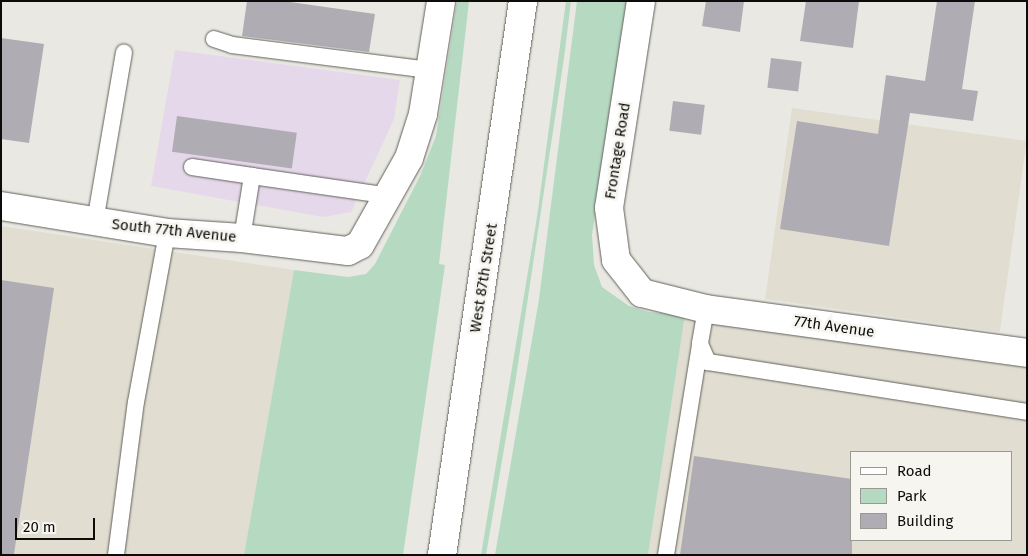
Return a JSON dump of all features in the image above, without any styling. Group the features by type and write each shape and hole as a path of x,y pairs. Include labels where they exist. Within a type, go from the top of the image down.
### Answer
{"street":[{"path":"390,196 409,158 424,114 441,1"},
{"name":"West 87th Street","path":"442,555 523,1"},
{"name":"Frontage Road","path":"641,1 609,208 616,260 642,293"},
{"name":"South 77th Avenue","path":"1,206 167,233 242,238 348,250 360,245 390,196"},
{"name":"77th Avenue","path":"642,293 706,309 1027,353"}],"lane":[{"path":"214,39 232,45 431,70"},
{"path":"96,222 124,52"},
{"path":"192,167 390,196"},
{"path":"242,238 252,176"},
{"path":"116,555 136,402 167,233"},
{"path":"666,555 706,309"},
{"path":"700,344 708,362 1027,412"}],"shaded area":[{"path":"175,50 400,80 394,119 351,212 323,217 151,186"},
{"path":"792,108 1027,141 1000,332 765,299"},
{"path":"1,226 294,270 244,555 1,555"},
{"path":"685,315 1027,364 1027,555 648,555"}],"green space":[{"path":"457,1 469,1 439,264 445,265 403,555 244,555 294,270 348,277 366,274 375,264 420,176 436,136"},
{"path":"566,1 571,1 564,58 515,384 486,555 481,555 537,217"},
{"path":"577,1 627,1 592,235 594,265 602,287 629,306 649,312 685,315 648,555 495,555 539,299"}],"building":[{"path":"247,1 283,1 375,14 369,52 242,36"},
{"path":"706,1 744,1 740,32 702,26"},
{"path":"806,1 859,1 853,48 800,41"},
{"path":"937,1 975,1 962,89 978,91 973,121 910,113 889,246 780,229 797,121 878,134 886,75 925,81"},
{"path":"1,38 44,44 29,143 1,139"},
{"path":"771,58 802,62 798,92 767,88"},
{"path":"673,101 705,105 701,135 669,131"},
{"path":"177,116 297,133 292,168 172,152"},
{"path":"1,280 54,288 14,554 1,554"},
{"path":"694,456 850,479 850,541 852,541 852,555 680,555"}]}
